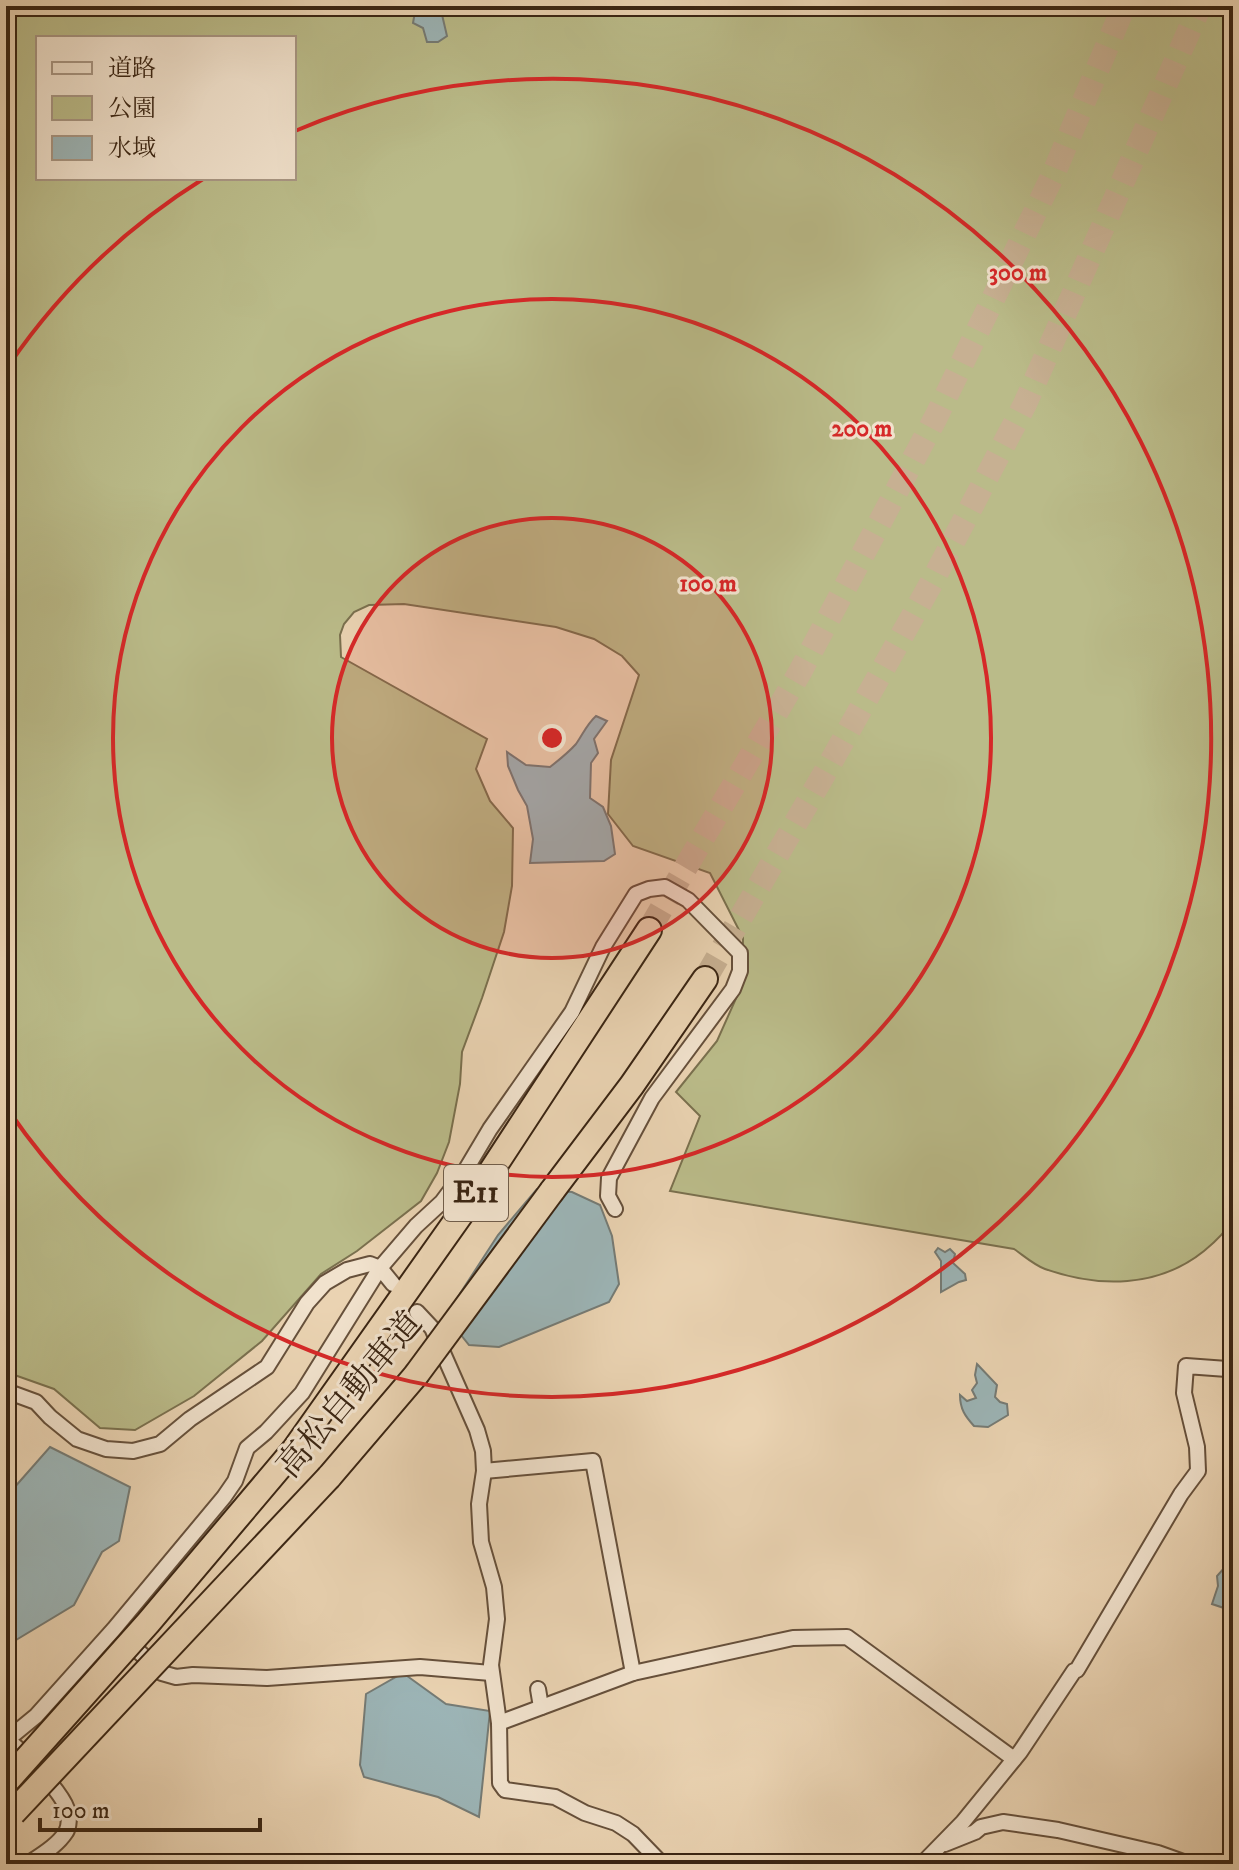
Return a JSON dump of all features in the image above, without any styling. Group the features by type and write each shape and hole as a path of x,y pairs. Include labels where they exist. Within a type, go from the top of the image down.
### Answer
{"highway":[{"name":"高松自動車道","path":"6,1782 148,1623 294,1450 490,1173 649,930"},
{"name":"高松自動車道","path":"10,1817 329,1477 416,1375 632,1085 705,979"}],"street":[{"path":"28,1864 55,1845 68,1830 68,1811 61,1796 7,1739 36,1716 114,1629 224,1497 235,1481 247,1448 302,1393 361,1303 380,1268 416,1226 442,1202 465,1171 490,1129 572,1012 603,947 636,894 665,887 688,900 740,953 740,971 733,989 652,1098 609,1178 608,1196 615,1209"},
{"path":"6,1391 36,1402 77,1439 106,1449 133,1451 160,1444 190,1419 267,1367 307,1303 325,1283 347,1270 370,1264 380,1268 393,1284"},
{"path":"417,1312 432,1328 477,1430 483,1451 484,1471 479,1504 481,1542 494,1587 497,1619 491,1673 499,1723 500,1783 505,1790 555,1797 585,1813 616,1823 633,1834 662,1864"},
{"path":"922,1864 963,1822 1014,1759 1077,1670 1181,1494 1198,1471 1197,1447 1184,1393 1186,1366 1233,1372"},
{"path":"484,1471 593,1461 633,1673"},
{"path":"114,1629 162,1673 176,1677 267,1678 420,1667 491,1673"},
{"path":"499,1723 633,1673 793,1638 847,1637 1014,1759"},
{"path":"538,1689 541,1707"},
{"path":"937,1847 981,1827 1003,1822 1073,1833 1158,1853 1189,1864"}],"green space":[{"path":"6,6 1233,6 1233,1219 1224,1232 1204,1251 1167,1272 1128,1281 1107,1281 1045,1269 1014,1249 670,1191 700,1116 676,1092 717,1041 742,985 743,938 710,873 633,846 608,814 611,760 639,675 622,656 594,639 556,627 404,604 369,605 354,612 344,624 340,635 341,657 487,739 476,769 490,801 513,828 512,886 504,932 462,1052 460,1084 449,1142 437,1173 421,1201 357,1251 321,1274 262,1341 194,1396 135,1430 100,1428 54,1389 6,1372"}],"water":[{"path":"416,6 440,6 447,36 438,42 427,42 423,28 413,23"},
{"path":"596,716 607,721 594,739 598,753 591,763 590,798 603,807 611,826 615,854 604,861 530,863 533,839 527,806 508,766 507,752 526,765 550,767 576,744"},
{"path":"537,1189 572,1192 600,1205 612,1236 619,1284 609,1302 499,1347 469,1345 461,1335 450,1309 498,1235"},
{"path":"938,1248 945,1252 950,1249 955,1254 953,1263 965,1274 966,1280 941,1292 941,1261 935,1252"},
{"path":"977,1364 997,1385 995,1397 1007,1404 1008,1415 988,1427 974,1426 961,1404 960,1395 967,1401 976,1398 972,1390 977,1383"},
{"path":"50,1447 130,1487 119,1541 102,1552 74,1605 16,1640 6,1626 6,1497"},
{"path":"1233,1558 1233,1611 1212,1604 1218,1586 1217,1576"},
{"path":"403,1673 446,1704 490,1711 479,1817 438,1797 364,1777 360,1765 366,1694"}],"tunnel":[{"path":"649,930 800,672 936,417 1053,175 1124,6"},
{"path":"705,979 933,580 1025,404 1200,6"}]}
